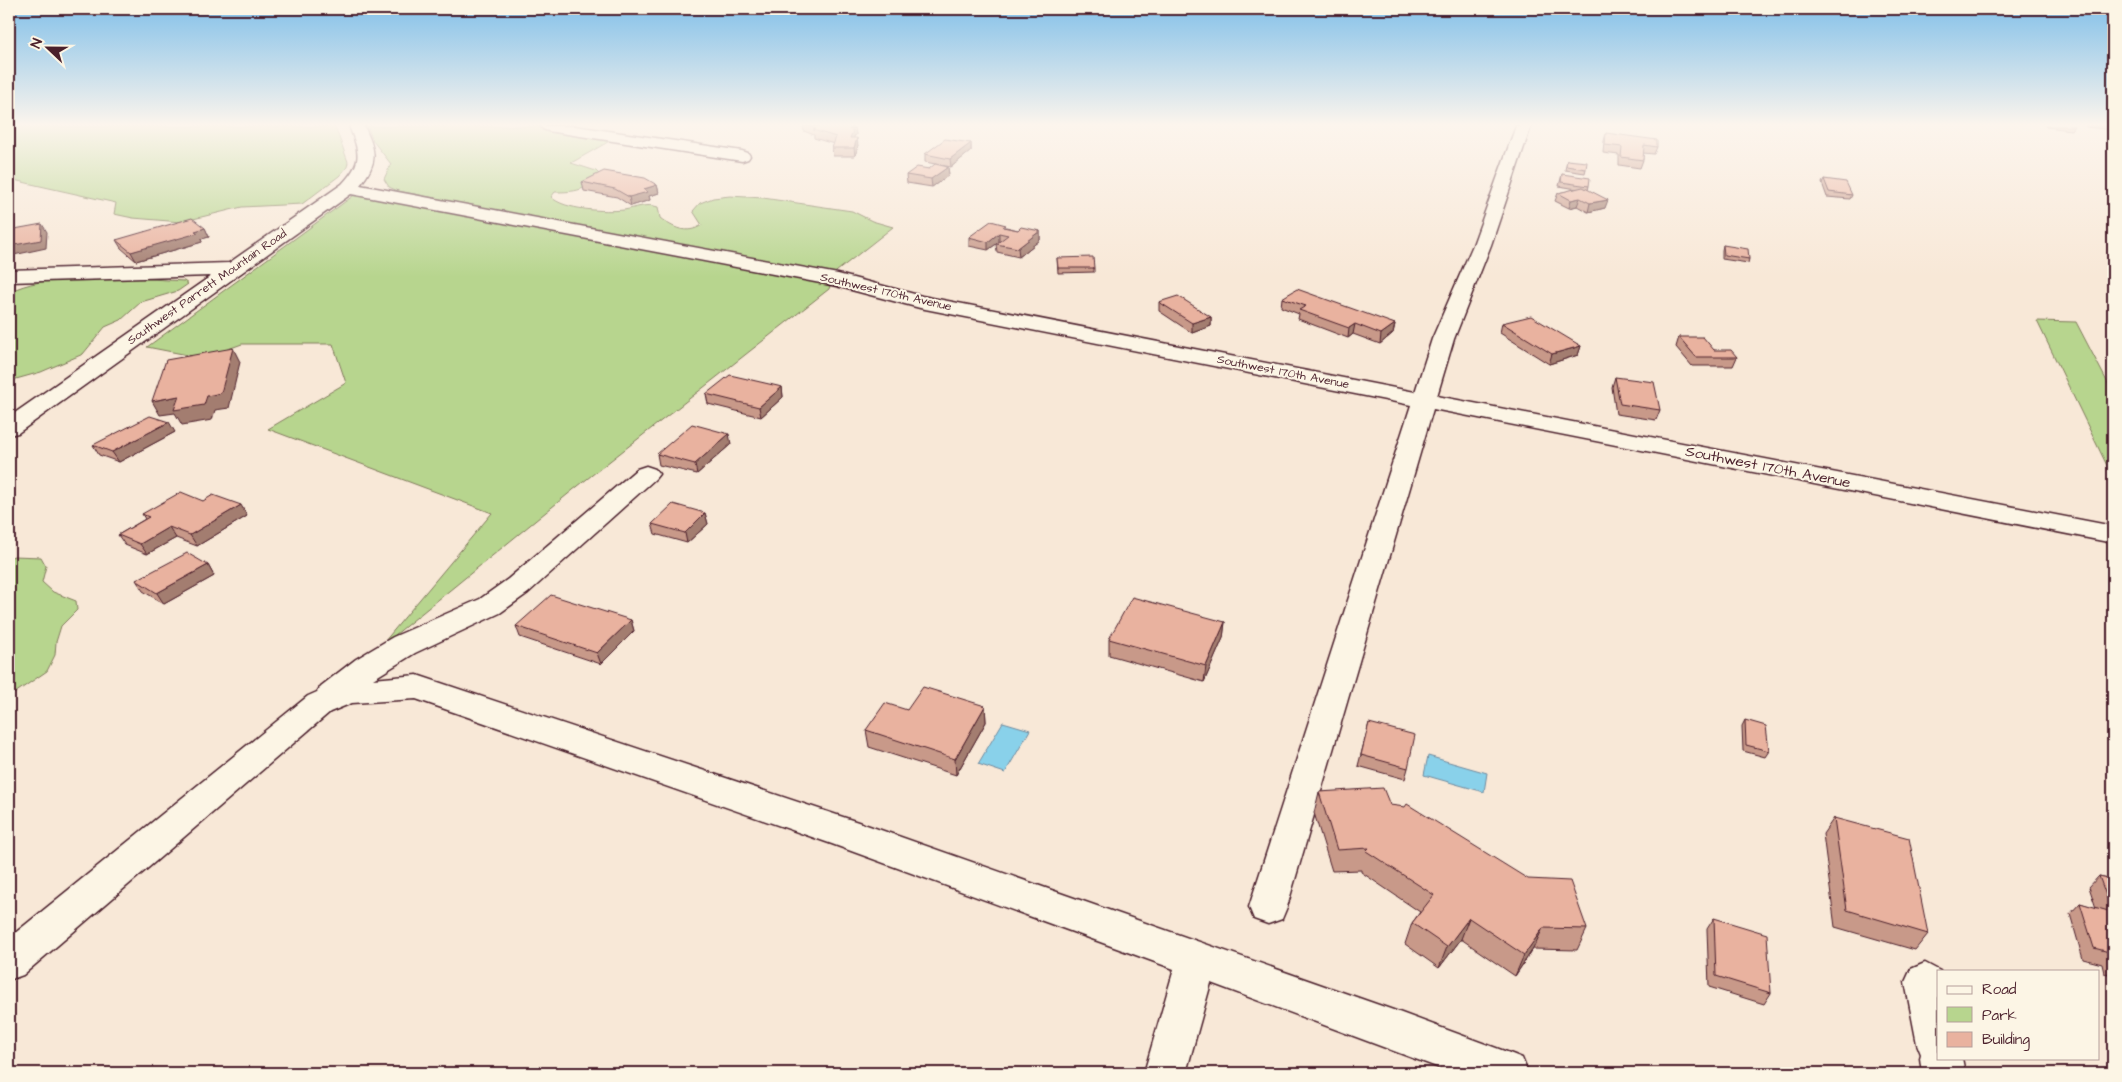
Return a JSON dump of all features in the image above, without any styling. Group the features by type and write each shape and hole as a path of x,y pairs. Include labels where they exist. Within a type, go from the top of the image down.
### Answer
{"street":[{"name":"Southwest Parrett Mountain Road","path":"9,428 348,188 359,176"},
{"path":"1268,907 1443,339 1482,245 1506,176"},
{"name":"Southwest 170th Avenue","path":"348,188 838,280 920,302 2113,536"},
{"path":"9,276 233,269"},
{"path":"9,962 319,704 367,667 404,645 490,606 518,586 646,474"},
{"path":"319,704 348,692 417,686 845,833 1396,1031 1507,1073"},
{"path":"1165,1073 1182,1018 1197,959"},
{"path":"1926,982 1937,1039"},
{"path":"1941,1060 1944,1073"}],"green space":[{"path":"9,176 338,176 302,204 242,207 181,222 133,218 114,214 116,203 9,179"},
{"path":"385,176 597,176 585,187 568,192 555,192 551,197 565,205 606,211 654,206 658,207 660,218 670,225 686,230 702,225 693,211 700,203 713,198 730,196 763,198 852,211 872,221 893,227 832,275 398,191 389,187 384,179"},
{"path":"357,193 831,282 829,289 573,490 379,648 492,513 268,429 346,383 333,344 242,344 203,358 147,347"},
{"path":"133,278 184,281 188,284 178,291 141,302 121,320 105,327 83,354 41,372 9,381 9,292 38,282 54,280"},
{"path":"2037,321 2076,322 2113,393 2113,478"},
{"path":"14,556 41,557 46,566 42,582 53,592 76,601 77,610 61,626 56,642 55,655 47,671 9,697 9,558"}],"water":[{"path":"1003,722 1030,730 1005,773 978,764"},
{"path":"1428,756 1487,773 1484,792 1424,775"}],"building":[{"path":"593,176 636,176 645,178 657,185 644,189 648,192 629,197 615,189 582,182"},
{"path":"915,176 935,176 931,179"},
{"path":"1562,176 1590,178 1589,186 1561,182"},
{"path":"1824,179 1846,182 1852,195 1829,192"},
{"path":"1583,187 1608,200 1590,203 1580,198 1571,200 1558,193"},
{"path":"192,218 205,228 195,231 198,233 131,252 116,240"},
{"path":"991,221 1006,225 1003,227 1018,230 1021,227 1040,231 1018,248 996,244 1008,235 999,233 988,242 969,237"},
{"path":"42,224 41,240 9,246 9,230"},
{"path":"1723,245 1748,249 1749,259 1724,255"},
{"path":"1093,257 1094,268 1058,268 1057,258"},
{"path":"1297,289 1395,324 1381,334 1355,324 1349,328 1299,310 1306,306 1282,298"},
{"path":"1178,296 1211,317 1192,323 1159,302"},
{"path":"1531,316 1581,346 1552,354 1502,323"},
{"path":"1679,337 1703,337 1714,350 1731,350 1737,357 1696,357"},
{"path":"233,348 221,393 207,396 204,405 174,410 179,396 152,401 166,360"},
{"path":"730,375 782,387 759,407 706,394"},
{"path":"1615,377 1654,382 1660,410 1620,404"},
{"path":"150,416 169,422 112,452 93,445"},
{"path":"692,424 729,434 695,464 657,454"},
{"path":"181,492 203,501 213,495 241,505 190,535 169,527 140,544 118,535 149,517 142,514"},
{"path":"673,504 705,513 685,533 652,524"},
{"path":"187,553 208,565 157,593 136,580"},
{"path":"551,595 631,620 597,653 516,626"},
{"path":"1132,597 1225,622 1206,666 1109,639"},
{"path":"923,687 985,706 955,759 866,730 885,703 907,710"},
{"path":"1745,720 1766,726 1769,751 1746,745"},
{"path":"1369,723 1415,735 1408,768 1361,755"},
{"path":"1383,788 1390,805 1405,807 1407,804 1528,879 1570,881 1587,929 1543,928 1524,955 1469,918 1447,947 1412,923 1434,895 1366,851 1369,848 1337,850 1319,792"},
{"path":"1834,818 1909,838 1928,934 1847,910"},
{"path":"2099,876 2113,879 2113,953 2094,948 2080,903 2112,912"},
{"path":"1714,918 1767,934 1771,993 1716,976"}]}
